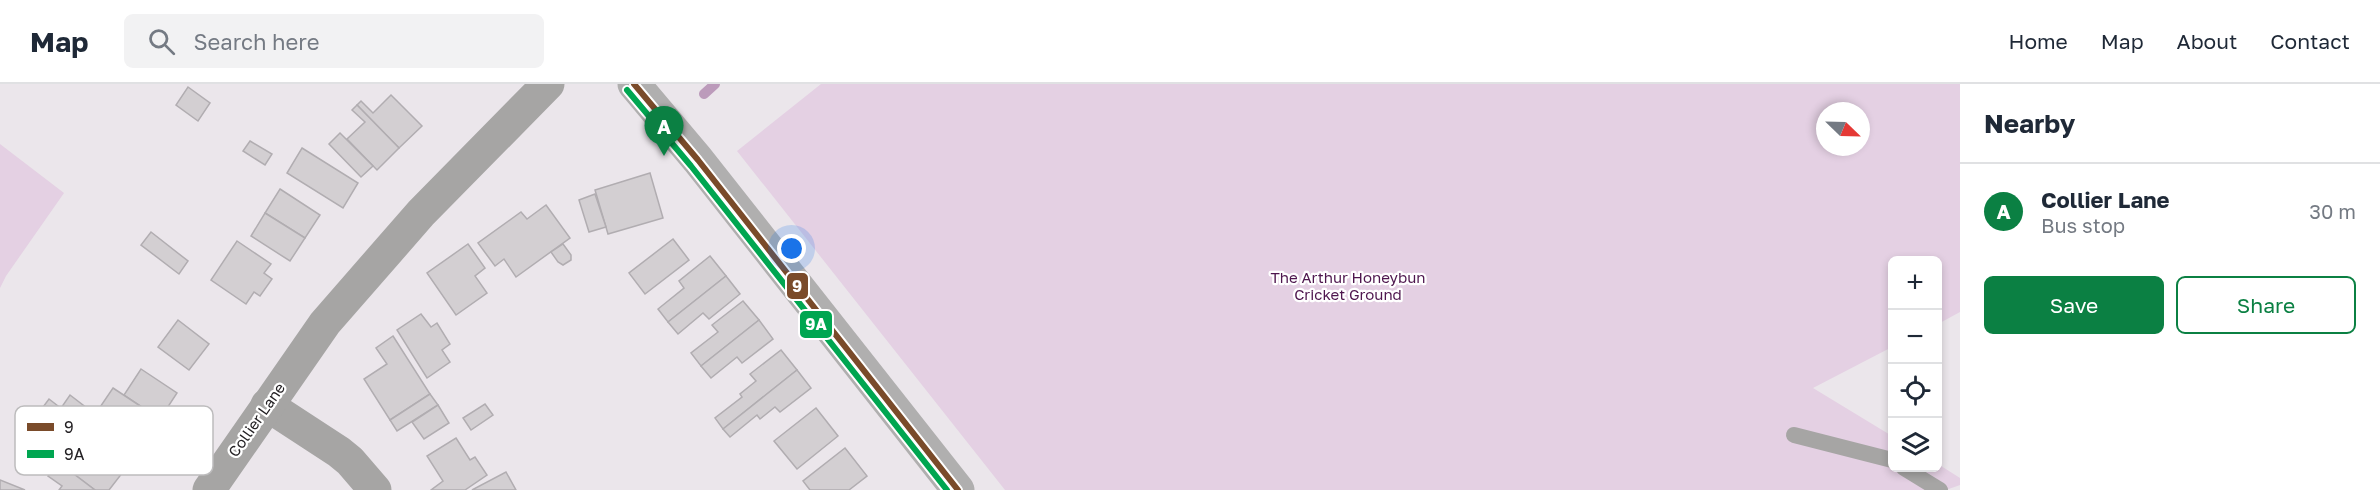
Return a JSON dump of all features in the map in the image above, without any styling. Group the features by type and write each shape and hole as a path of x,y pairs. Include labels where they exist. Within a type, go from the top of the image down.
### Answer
{"street":[{"name":"Collier Lane","path":"209,490 325,323 421,213 548,84"},
{"path":"634,84 705,170 958,490"},
{"path":"267,405 339,452 375,490"}],"lane":[{"path":"1794,435 1888,459"},
{"path":"1911,472 1940,490"}],"green space":[{"name":"The Arthur Honeybun Cricket Ground","path":"821,84 1960,84 1960,312 1942,322 1942,256 1888,256 1888,349 1813,388 1888,434 1888,472 1942,472 1942,467 1960,478 1960,485 1946,490 1005,490 737,151"},
{"path":"0,144 64,193 0,288"}],"building":[{"path":"188,87 210,103 198,121 176,105"},
{"path":"391,95 422,126 399,148 357,105 361,101 373,113"},
{"path":"357,105 399,148 377,170 347,139 365,122 352,110"},
{"path":"340,133 373,166 361,177 329,144"},
{"path":"250,141 272,154 265,165 243,151"},
{"path":"302,148 358,183 343,208 287,173"},
{"path":"650,173 663,218 608,234 595,190"},
{"path":"280,189 320,215 305,238 265,213"},
{"path":"595,194 606,227 589,232 579,200"},
{"path":"546,205 570,238 516,277 504,259 495,266 478,243 521,212 527,219"},
{"path":"265,213 305,238 290,261 251,236"},
{"path":"151,232 188,261 179,274 141,245"},
{"path":"673,239 689,260 645,294 629,273"},
{"path":"237,241 271,264 264,273 272,279 260,296 254,292 246,304 211,280"},
{"path":"468,244 485,268 475,276 487,293 456,315 427,273"},
{"path":"563,244 571,255 571,260 563,265 551,252"},
{"path":"710,256 726,276 668,322 658,309 684,288 679,281"},
{"path":"726,276 740,294 709,319 703,313 678,334 668,322"},
{"path":"743,301 759,320 701,366 691,353 718,332 712,325"},
{"path":"421,314 431,327 437,323 450,344 442,350 450,362 427,378 397,330"},
{"path":"178,320 209,344 189,370 158,347"},
{"path":"759,320 773,339 742,363 737,357 711,378 701,366"},
{"path":"393,336 430,394 390,420 364,379 387,364 376,348"},
{"path":"781,350 797,370 723,429 715,418 742,397 740,394 756,381 750,374"},
{"path":"141,369 177,393 168,406 140,406 124,395"},
{"path":"797,370 811,388 780,412 775,407 760,419 757,415 730,437 723,429"},
{"path":"113,388 140,406 101,406"},
{"path":"430,394 438,405 397,431 390,420"},
{"path":"70,395 84,406 62,406"},
{"path":"49,399 58,406 44,406"},
{"path":"485,404 493,415 471,430 463,418"},
{"path":"438,405 449,423 424,439 412,422"},
{"path":"816,408 838,436 797,469 774,441"},
{"path":"456,438 470,460 475,457 487,475 465,490 431,490 443,481 427,456"},
{"path":"845,448 867,476 849,490 810,490 803,481"},
{"path":"506,472 516,490 472,490"},
{"path":"75,475 121,475 109,490 95,490"},
{"path":"75,475 95,490 59,490 62,486 48,476"},
{"path":"0,480 25,490 0,490"}],"waterway":[{"path":"704,94 715,84"}],"transit line":[{"name":"9","path":"634,84 698,160 958,490"},
{"name":"9A","path":"627,90 691,166 947,490"}],"place":[{"name":"Collier Lane","path":"664,156"}]}
